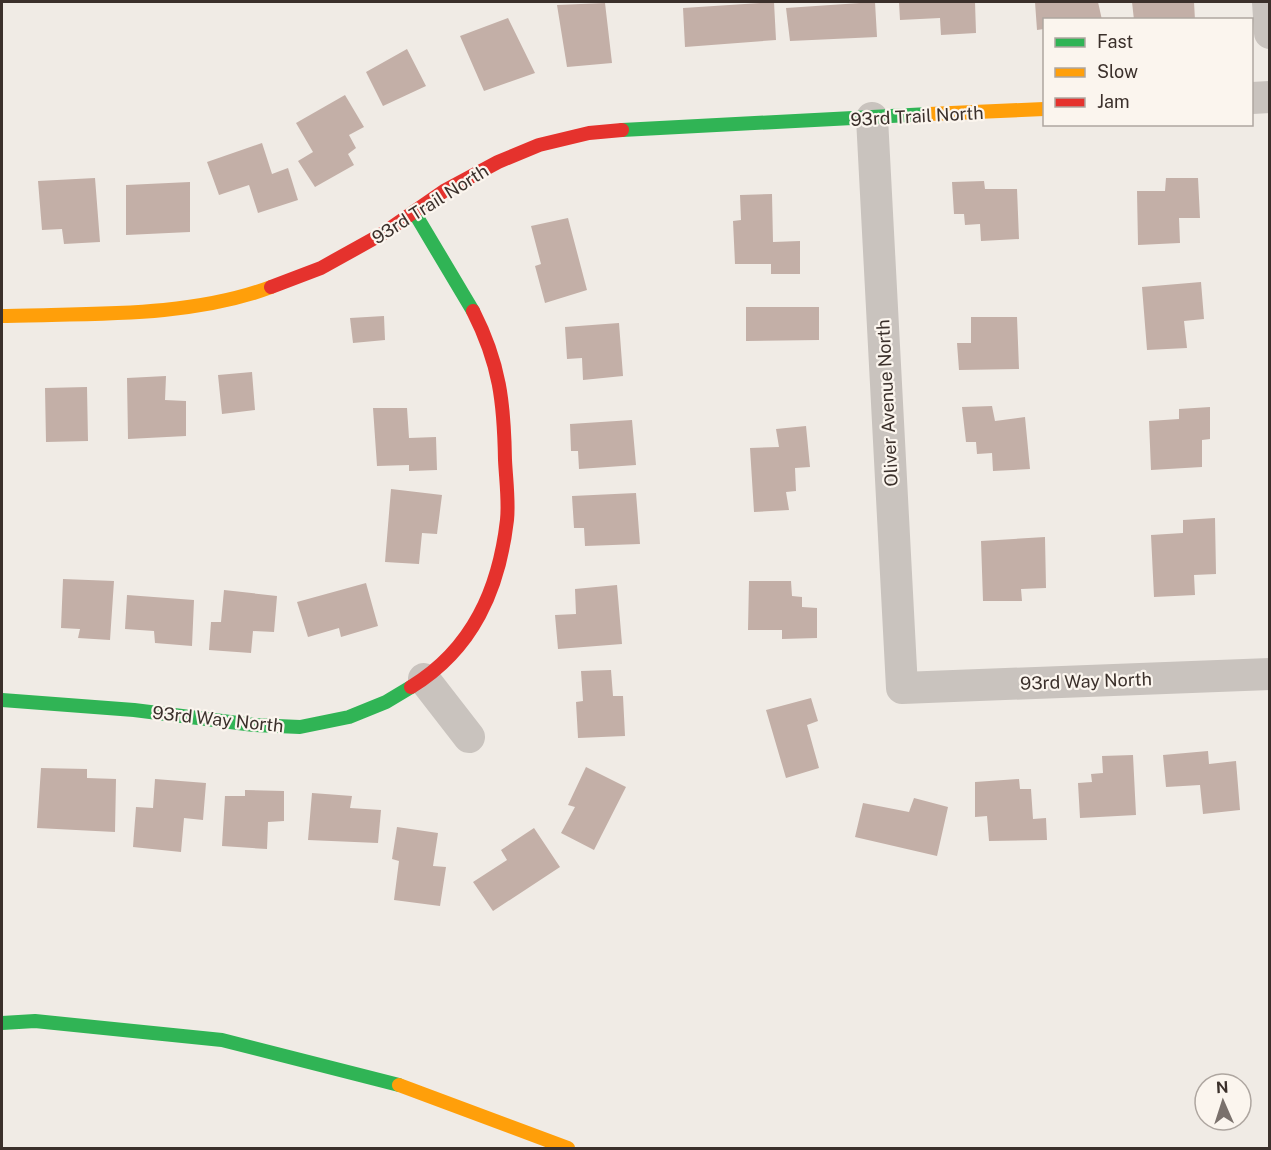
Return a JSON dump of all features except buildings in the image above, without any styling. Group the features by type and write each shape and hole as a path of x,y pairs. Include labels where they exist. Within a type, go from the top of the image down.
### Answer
{"main road":[{"name":"93rd Trail North","path":"2,316 126,312 194,306 260,291 321,268 382,234 444,191 498,162 539,145 589,133 648,127 1043,109"},
{"name":"93rd Way North","path":"2,700 134,710 254,725 300,727 349,717 386,702 445,663 463,642 485,605 498,571 504,545 507,518 504,409 497,371 485,334 414,212"},
{"path":"2,1023 35,1022 222,1040 400,1085 568,1149"}],"street":[{"path":"1268,2 1269,33"},
{"path":"1253,98 1269,97"},
{"name":"Oliver Avenue North","path":"872,118 902,688"},
{"name":"93rd Way North","path":"902,688 1269,674"},
{"path":"424,679 469,736"}],"traffic: fast":[{"path":"622,130 929,114"},
{"path":"414,212 473,311"},
{"path":"2,700 134,710 254,725 300,727 349,717 386,702 411,687"},
{"path":"2,1023 35,1021 222,1040 399,1085"}],"traffic: slow":[{"path":"929,114 1043,109"},
{"path":"2,316 104,314 173,309 239,297 271,287"},
{"path":"399,1085 568,1148"}],"traffic: jam":[{"path":"271,287 321,268 382,234 444,191 498,162 539,145 589,133 622,130"},
{"path":"411,687 433,672 467,636 489,593 503,545 508,505 502,402 495,366 473,311"}]}
